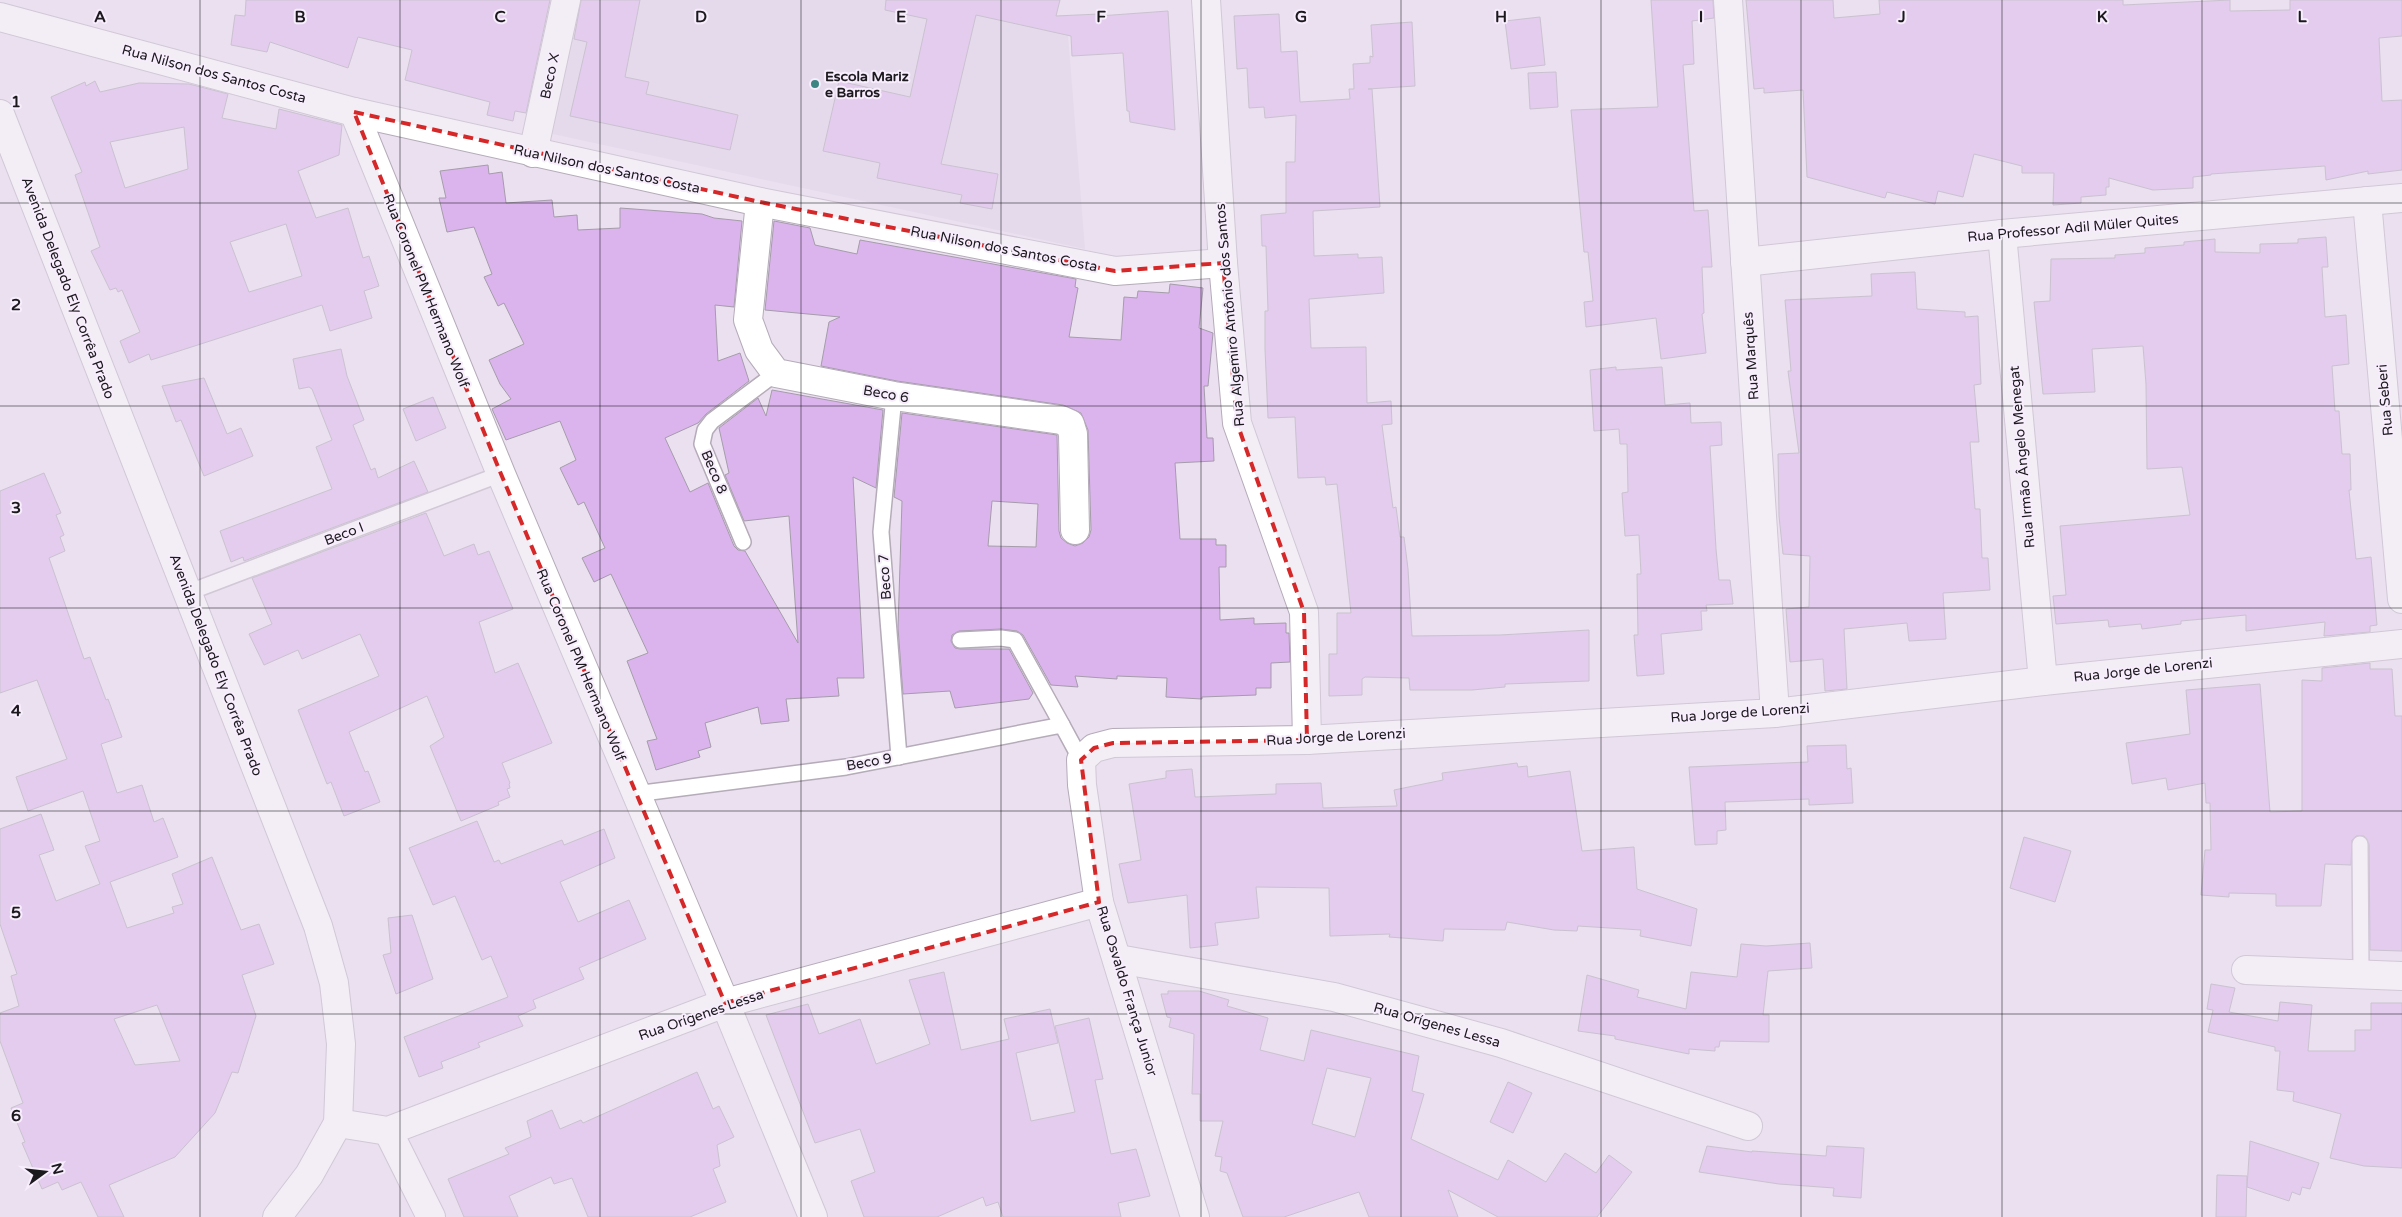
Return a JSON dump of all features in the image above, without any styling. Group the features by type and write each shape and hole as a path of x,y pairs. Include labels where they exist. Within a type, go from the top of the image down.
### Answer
{"street":[{"name":"Beco X","path":"533,153 566,0"},
{"name":"Rua Algemiro Antônio dos Santos","path":"1206,0 1223,263 1237,423 1304,612 1307,740"},
{"name":"Rua Marquês","path":"1728,0 1775,712"},
{"name":"Rua Nilson dos Santos Costa","path":"0,17 354,112 760,202 1115,271 1223,263"},
{"name":"Rua Coronel PM Hermano Wolf","path":"354,112 501,474 725,1003 812,1217"},
{"name":"Avenida Delegado Ely Corrêa Prado","path":"0,114 318,926 334,983 341,1044 338,1123 308,1175 277,1217"},
{"name":"Rua Professor Adil Müler Quites","path":"1745,262 2002,234 2402,198"},
{"name":"Rua Seberi","path":"2367,201 2402,599"},
{"path":"760,202 748,320 759,350 776,373"},
{"name":"Rua Irmão Ângelo Menegat","path":"2002,234 2043,680"},
{"name":"Beco 6","path":"776,373 894,396 1061,420 1070,424 1073,434 1075,530"},
{"name":"Rua Jorge de Lorenzi","path":"1081,760 1094,748 1113,744 1307,740 1775,712 2043,680 2402,644"},
{"name":"Rua Osvaldo França Junior","path":"1081,760 1082,784 1099,902 1118,959 1195,1217"},
{"name":"Rua Orígenes Lessa","path":"338,1123 388,1131 725,1003 1099,902"},
{"name":"Rua Orígenes Lessa","path":"1118,959 1334,997 1501,1043 1748,1126"},
{"path":"2246,970 2402,976"},
{"path":"388,1131 431,1217"}],"lane":[{"name":"Beco 8","path":"743,542 702,444 705,430 712,420 776,373"},
{"name":"Beco 7","path":"894,396 882,532 899,757"},
{"name":"Beco I","path":"187,593 501,474"},
{"path":"960,640 1001,638 1015,640 1081,760"},
{"name":"Beco 9","path":"635,794 846,767 1062,725"},
{"path":"2360,844 2361,974"}],"highlighted area":[{"path":"354,112 760,202 1115,271 1223,263 1237,423 1304,612 1307,740 1113,743 1094,748 1081,760 1099,902 725,1003 501,474"}],"shaded area":[{"name":"Escola Mariz e Barros","path":"576,0 990,0 1068,34 1085,249 548,133"}],"building":[{"path":"246,0 550,0 526,113 515,111 513,121 487,115 490,102 405,80 412,50 358,37 348,68 270,42 267,52 231,45 235,15 245,16"},
{"path":"581,0 640,0 625,77 649,82 646,94 738,115 730,150 570,116 587,42 574,39"},
{"path":"886,0 1060,0 1056,16 1099,14 1099,16 1168,11 1175,130 1130,122 1129,111 1127,111 1123,53 1072,56 1071,36 976,15 941,164 998,174 992,209 960,203 962,195 877,178 880,163 823,151 839,81 910,97 927,19 885,10"},
{"path":"1651,0 1713,0 1714,18 1692,21 1694,64 1683,65 1694,211 1708,210 1712,267 1702,267 1704,313 1702,314 1706,353 1661,359 1656,318 1586,327 1584,302 1593,301 1588,252 1584,252 1571,110 1658,107"},
{"path":"1746,0 1833,0 1834,18 1880,14 1879,0 2123,0 2123,5 2230,0 2230,11 2290,10 2290,0 2402,0 2402,36 2379,38 2382,101 2402,100 2402,170 2368,174 2368,171 2326,180 2325,166 2211,174 2193,177 2193,188 2153,190 2109,178 2109,187 2106,187 2106,195 2081,197 2081,203 2053,205 2054,173 2022,173 2022,166 1974,154 1963,197 1938,191 1935,204 1887,192 1885,198 1807,177 1803,90 1764,93 1764,88 1754,89"},
{"path":"1279,14 1281,52 1297,51 1300,102 1350,99 1349,89 1354,89 1353,64 1370,63 1370,56 1373,57 1371,25 1412,22 1415,86 1368,89 1372,89 1380,207 1313,211 1314,256 1358,254 1358,258 1382,257 1384,293 1309,299 1311,348 1366,347 1367,403 1391,401 1392,424 1382,425 1393,508 1396,507 1400,537 1404,537 1412,636 1500,635 1589,630 1589,681 1505,684 1505,687 1472,690 1410,690 1409,678 1365,677 1362,679 1362,695 1329,696 1329,654 1337,654 1337,613 1351,613 1337,484 1326,485 1325,477 1298,478 1295,417 1268,418 1265,349 1265,311 1268,311 1266,246 1262,246 1261,215 1286,213 1286,162 1295,162 1296,115 1265,118 1264,107 1249,108 1247,68 1237,69 1234,16"},
{"path":"1540,17 1545,65 1511,69 1505,21"},
{"path":"1556,72 1558,107 1530,109 1528,73"},
{"path":"95,81 100,92 139,83 189,84 228,94 222,118 276,129 279,109 342,125 339,155 298,171 316,218 348,208 363,258 369,256 379,286 364,291 372,318 330,331 322,305 151,360 149,354 129,363 120,341 140,332 122,290 118,292 116,288 110,290 91,251 100,247 75,175 82,172 51,97 85,82 86,86","holes":["184,127 188,169 125,188 110,142","286,224 302,276 249,292 230,242"]},
{"path":"488,165 489,174 502,172 506,203 552,200 554,217 577,215 578,230 620,228 620,208 702,214 714,218 742,221 734,307 715,305 718,361 740,353 749,381 706,414 698,423 665,438 690,492 708,483 734,546 738,550 745,551 798,643 789,516 744,521 725,475 729,473 719,428 758,398 766,416 772,390 883,410 876,488 853,477 864,678 837,678 839,696 786,699 789,721 761,724 758,707 705,723 711,747 698,751 700,757 656,770 647,741 657,739 627,661 648,653 611,574 594,582 582,558 605,548 584,502 578,505 560,468 576,460 560,421 506,440 492,409 511,399 500,384 489,360 524,344 504,303 498,306 484,277 492,274 474,227 447,232 439,198 446,198 440,171"},
{"path":"774,221 810,228 815,245 857,254 860,240 1076,279 1075,287 1078,288 1069,337 1121,340 1124,297 1137,298 1138,291 1169,293 1170,284 1203,288 1199,328 1213,333 1208,386 1204,386 1207,438 1213,438 1214,461 1175,463 1180,539 1216,539 1216,545 1226,545 1226,567 1219,567 1220,620 1254,618 1254,624 1286,623 1286,633 1289,633 1290,662 1271,663 1271,688 1256,688 1256,695 1202,697 1202,699 1166,697 1167,678 1117,676 1117,679 1075,676 1078,687 1051,685 1023,635 1017,631 1001,629 959,631 952,635 951,641 955,648 1009,649 1033,693 1029,699 955,708 950,691 903,694 898,628 902,501 894,497 902,413 1057,435 1059,531 1061,538 1075,546 1083,543 1089,537 1091,530 1088,430 1081,413 1063,405 897,381 821,366 829,322 840,317 765,310","holes":["992,501 1038,504 1036,547 988,546"]},
{"path":"2326,237 2328,267 2322,267 2325,317 2346,315 2349,364 2332,366 2335,411 2339,411 2342,454 2350,454 2351,490 2349,490 2356,559 2371,557 2377,625 2370,626 2370,632 2324,636 2325,622 2246,631 2246,615 2181,621 2181,624 2142,629 2141,624 2109,627 2108,620 2056,624 2053,596 2066,595 2060,526 2190,515 2182,467 2147,469 2146,384 2143,346 2092,349 2095,392 2043,394 2034,302 2050,301 2051,259 2115,258 2115,255 2145,253 2145,248 2184,245 2184,242 2215,239 2215,252 2260,253 2260,244 2298,243 2298,239"},
{"path":"1915,272 1917,309 1965,312 1965,317 1978,316 1981,384 1974,385 1979,442 1970,442 1975,509 1980,509 1982,558 1988,558 1990,590 1943,593 1946,639 1909,641 1907,623 1844,629 1847,689 1825,691 1823,659 1790,662 1786,609 1809,607 1810,556 1783,554 1779,516 1778,454 1799,453 1788,371 1791,371 1785,300 1872,296 1871,274"},
{"path":"341,349 347,376 364,420 353,425 371,470 375,468 378,478 414,461 428,492 244,561 243,557 231,562 220,531 332,489 316,447 332,440 312,389 309,387 299,389 293,359"},
{"path":"1616,367 1616,370 1662,367 1665,405 1690,403 1691,423 1721,422 1722,445 1710,446 1716,549 1719,580 1730,580 1733,604 1706,605 1707,611 1701,611 1702,630 1661,634 1664,674 1637,676 1634,635 1638,635 1637,574 1641,574 1639,535 1625,536 1622,493 1628,492 1627,444 1620,444 1619,429 1594,431 1590,370"},
{"path":"204,378 227,434 241,428 253,456 204,476 181,420 176,422 162,386"},
{"path":"433,397 446,428 416,441 403,409"},
{"path":"44,473 61,513 56,515 64,535 60,537 65,551 49,558 84,659 90,657 122,737 101,744 117,793 142,785 154,822 163,818 178,857 110,882 127,928 174,913 172,907 183,904 172,874 212,857 241,930 259,924 274,964 242,975 256,1016 238,1073 232,1072 215,1113 175,1157 109,1185 124,1217 98,1217 81,1182 62,1190 58,1182 42,1189 22,1143 25,1142 11,1108 23,1103 0,1041 0,1013 19,1006 11,976 17,974 0,924 0,829 41,814 54,850 39,855 56,901 100,884 85,846 100,841 83,791 28,811 16,777 67,759 37,680 0,693 0,491","holes":["157,1005 180,1061 135,1065 114,1019"]},
{"path":"426,513 444,556 474,544 478,555 489,551 513,609 479,622 495,673 518,663 552,743 502,763 510,783 510,788 507,789 510,797 498,802 499,805 461,821 430,746 444,737 427,696 349,732 365,772 368,771 380,802 344,816 331,782 327,784 298,710 379,676 360,634 302,659 298,650 264,665 249,634 272,624 252,578"},
{"path":"2370,663 2370,669 2392,669 2395,716 2402,716 2402,951 2370,950 2369,844 2364,836 2356,836 2352,840 2351,865 2325,864 2321,906 2276,906 2276,894 2229,893 2229,897 2201,895 2205,850 2211,850 2210,803 2206,803 2205,783 2168,790 2166,778 2132,784 2126,743 2190,734 2186,690 2260,684 2270,812 2302,811 2302,680 2322,681 2322,668"},
{"path":"1846,745 1847,769 1851,768 1853,803 1809,805 1809,799 1725,802 1726,830 1717,831 1717,844 1695,845 1689,767 1808,762 1807,746"},
{"path":"1517,763 1518,767 1527,766 1528,777 1570,771 1582,851 1634,847 1637,889 1697,909 1691,946 1640,936 1641,930 1578,926 1577,931 1554,930 1507,922 1505,930 1444,929 1443,941 1389,937 1390,934 1330,936 1329,888 1256,887 1259,918 1215,923 1218,945 1190,948 1187,895 1128,903 1119,864 1141,860 1129,784 1166,778 1166,771 1192,769 1195,797 1276,794 1276,784 1321,783 1323,808 1397,806 1394,790 1443,780 1442,773"},
{"path":"477,821 494,862 499,860 501,864 562,840 564,845 604,829 615,858 560,882 578,922 629,900 646,939 579,968 584,979 533,1000 536,1008 518,1016 523,1026 478,1043 480,1047 441,1062 443,1068 419,1077 404,1037 508,997 491,956 482,960 455,896 433,905 409,848"},
{"path":"2024,837 2071,851 2055,902 2010,888"},
{"path":"412,915 433,979 396,994 383,955 391,953 388,918"},
{"path":"1810,943 1812,968 1768,971 1763,1015 1769,1015 1769,1042 1720,1041 1719,1047 1715,1047 1715,1051 1689,1049 1689,1054 1615,1039 1615,1036 1578,1031 1587,975 1639,990 1637,997 1686,1009 1691,972 1737,977 1741,944 1766,946"},
{"path":"944,972 961,1050 1009,1039 1004,1019 1050,1009 1058,1043 1016,1053 1031,1121 1075,1112 1055,1026 1089,1018 1103,1079 1095,1080 1111,1154 1136,1149 1150,1196 1118,1203 1121,1217 1003,1217 998,1202 986,1206 983,1197 937,1217 864,1217 851,1181 875,1172 860,1129 815,1143 766,1015 808,1004 819,1034 860,1019 876,1064 930,1044 909,980"},
{"path":"2211,984 2235,988 2229,1012 2278,1021 2280,1002 2312,1005 2308,1051 2355,1051 2355,1030 2371,1030 2371,1003 2402,1003 2402,1168 2364,1166 2330,1158 2341,1114 2293,1101 2294,1092 2277,1090 2280,1051 2275,1051 2275,1047 2208,1032 2213,1010 2207,1009"},
{"path":"1168,991 1199,991 1229,1000 1227,1006 1268,1018 1260,1050 1304,1061 1311,1030 1419,1056 1412,1091 1424,1094 1411,1139 1498,1180 1508,1160 1546,1182 1565,1153 1596,1173 1609,1155 1632,1172 1597,1217 1498,1217 1448,1190 1458,1217 1369,1217 1359,1192 1284,1217 1243,1217 1227,1173 1220,1171 1222,1157 1215,1156 1223,1121 1200,1121 1200,1094 1192,1094 1194,1034 1169,1027 1171,1018 1167,1017 1161,994 1168,994","holes":["1327,1068 1371,1078 1355,1137 1312,1124"]},
{"path":"697,1072 713,1109 719,1106 734,1137 717,1145 720,1166 713,1169 726,1202 690,1217 588,1217 572,1178 554,1184 551,1177 509,1196 518,1217 464,1217 448,1179 509,1154 505,1148 531,1137 527,1121 552,1110 560,1129 581,1120 583,1123"},
{"path":"1508,1082 1532,1093 1513,1133 1490,1122"},
{"path":"2250,1141 2319,1163 2310,1189 2302,1187 2300,1195 2292,1192 2289,1201 2247,1187"},
{"path":"1707,1146 1752,1152 1826,1156 1827,1146 1864,1148 1861,1198 1833,1196 1834,1188 1779,1184 1699,1172"},
{"path":"2217,1175 2247,1176 2246,1217 2216,1217"}],"place":[{"name":"Escola Mariz e Barros","path":"815,84"}]}
